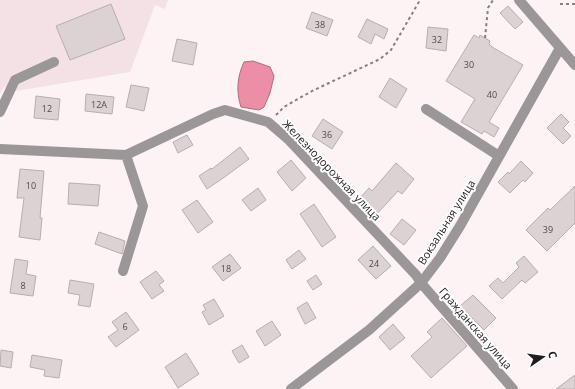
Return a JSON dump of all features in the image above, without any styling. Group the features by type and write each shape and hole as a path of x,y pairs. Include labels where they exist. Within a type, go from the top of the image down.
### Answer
{"street":[{"path":"519,0 575,65"},
{"name":"Вокзальная улица","path":"291,389 369,330 421,283 440,258 460,226 560,48"},
{"path":"0,112 15,80 54,62"},
{"path":"426,109 499,156"},
{"name":"Железнодорожная улица","path":"0,149 126,155 213,114 225,110 251,116 268,122 289,140 416,275 421,283"},
{"path":"123,271 143,206 126,155"},
{"name":"Гражданская улица","path":"421,283 513,389"}],"path":[{"path":"268,122 284,107 312,91 380,59 391,50 420,0"},
{"path":"486,38 488,8 493,0"},
{"path":"560,4 575,4"}],"shaded area":[{"path":"0,0 168,0 165,9 155,5 130,72 16,91 4,87 0,94"},
{"path":"253,61 270,67 274,76 270,93 264,107 259,110 241,107 238,96 238,84 244,62"}],"building":[{"path":"111,4 125,39 70,60 56,26"},
{"path":"508,6 523,22 515,29 500,13"},
{"path":"312,12 333,20 327,36 306,28"},
{"path":"367,19 388,29 384,39 375,34 371,44 358,37"},
{"path":"428,27 448,29 446,51 426,48"},
{"path":"474,35 479,38 480,35 490,41 489,44 492,47 523,65 489,122 499,128 494,137 484,131 482,134 461,122 475,99 446,81"},
{"path":"177,39 197,43 193,65 172,61"},
{"path":"390,78 407,89 396,108 379,97"},
{"path":"131,85 149,88 144,111 126,107"},
{"path":"86,94 114,97 112,114 85,111"},
{"path":"36,96 60,99 58,120 34,118"},
{"path":"561,114 569,122 563,128 571,136 563,144 547,128"},
{"path":"323,119 343,132 332,149 312,136"},
{"path":"187,135 193,145 178,153 173,142"},
{"path":"240,147 249,159 207,189 199,176 211,168 212,169"},
{"path":"291,160 306,178 292,191 277,172"},
{"path":"521,161 533,173 525,182 523,180 510,193 498,182 508,172 509,174"},
{"path":"396,163 414,179 402,194 398,191 375,216 358,200 369,188 372,191"},
{"path":"20,169 44,171 40,218 42,218 40,240 19,237 24,198 17,198"},
{"path":"69,183 100,185 98,206 68,204"},
{"path":"575,186 575,223 547,251 526,230 548,208 550,210"},
{"path":"258,188 266,200 251,211 242,200"},
{"path":"197,200 213,222 198,233 182,210"},
{"path":"314,204 336,237 322,247 300,214"},
{"path":"402,219 416,230 404,245 390,234"},
{"path":"99,232 125,241 122,254 95,244"},
{"path":"373,246 391,266 376,279 358,260"},
{"path":"299,250 306,259 292,269 286,260"},
{"path":"230,254 241,268 223,281 212,267"},
{"path":"524,256 538,272 525,283 522,280 502,299 489,286 498,278 503,283 519,267 516,263"},
{"path":"15,259 28,261 26,274 36,276 33,296 10,293"},
{"path":"156,271 164,281 159,285 164,291 152,299 140,282"},
{"path":"316,275 322,284 313,290 307,281"},
{"path":"70,280 94,284 90,307 78,305 80,295 68,293"},
{"path":"473,295 496,318 484,330 460,306"},
{"path":"214,299 224,316 209,325 202,312 206,310 203,305"},
{"path":"307,302 316,318 305,324 297,308"},
{"path":"126,312 139,330 116,347 108,337 118,330 112,322"},
{"path":"442,318 467,346 431,378 411,356 432,337 427,332"},
{"path":"272,321 281,335 265,346 256,331"},
{"path":"393,324 405,338 390,350 379,337"},
{"path":"242,345 249,357 239,363 232,351"},
{"path":"1,350 13,352 11,368 0,366"},
{"path":"186,353 199,374 178,388 165,367"},
{"path":"32,355 62,360 59,378 44,376 45,370 30,367"},
{"path":"575,375 575,389 556,389"}]}
